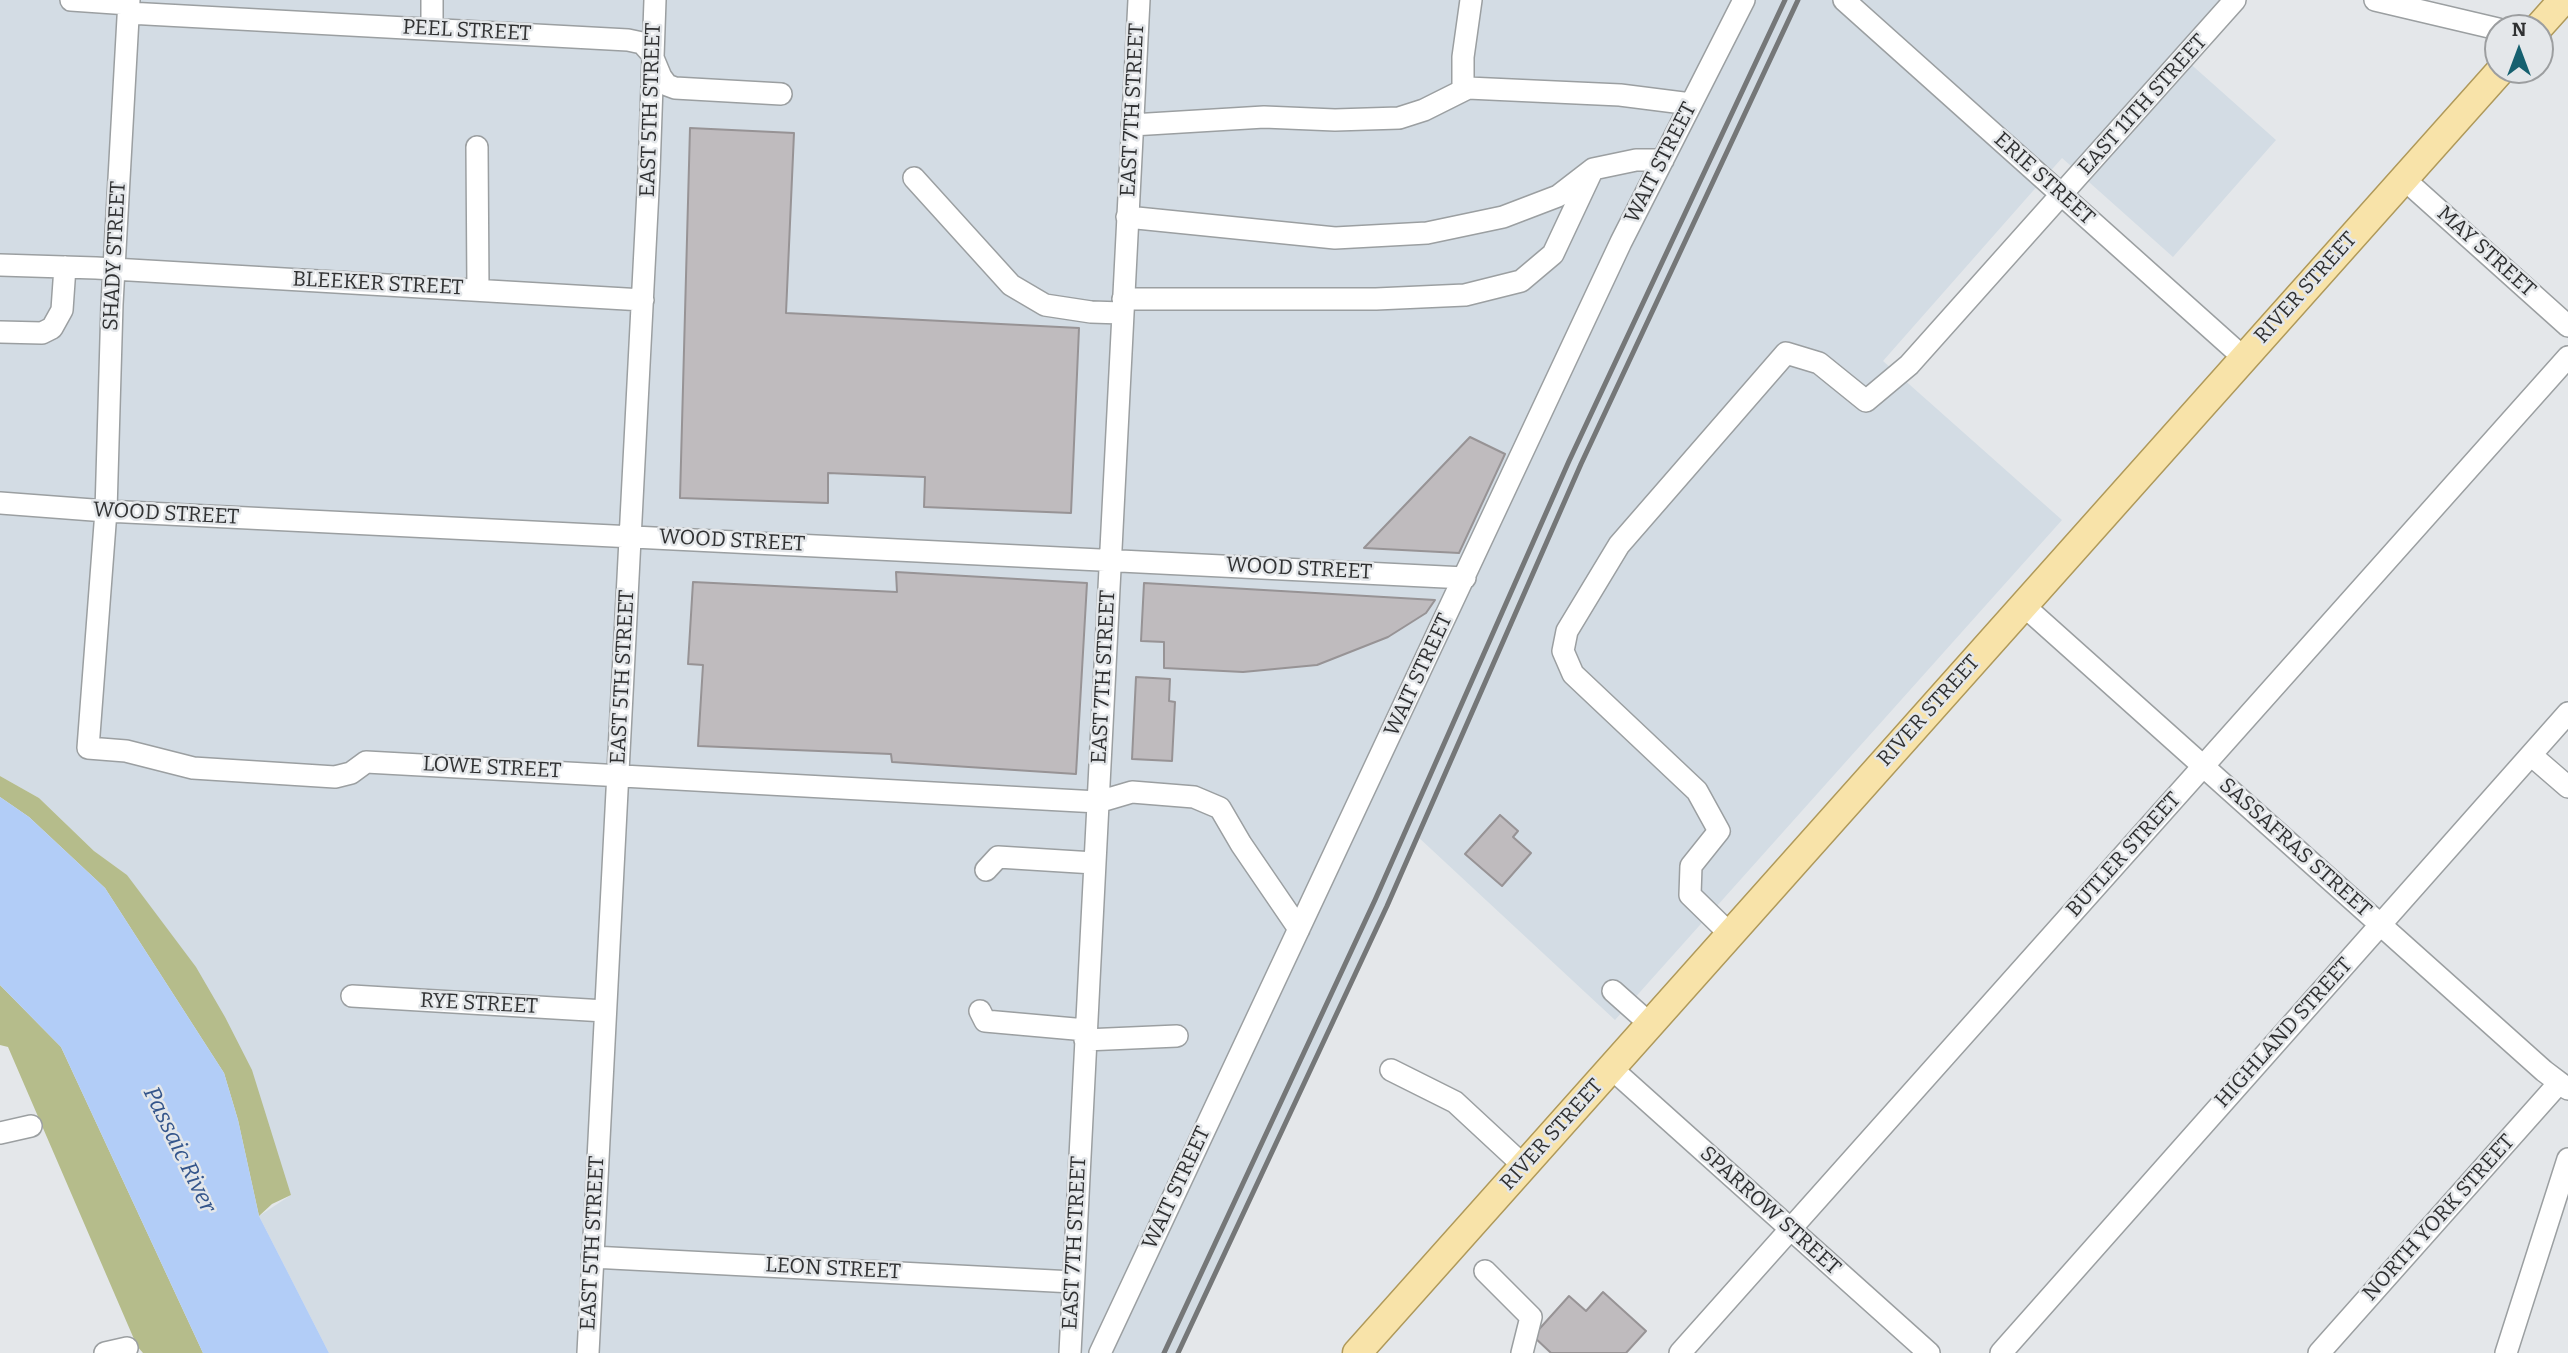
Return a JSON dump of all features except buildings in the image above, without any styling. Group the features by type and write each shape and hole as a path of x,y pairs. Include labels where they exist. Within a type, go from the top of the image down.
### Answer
{"main road":[{"path":"2550,14 2563,0"},
{"name":"RIVER STREET","path":"1357,1353 2489,84"}],"street":[{"name":"PEEL STREET","path":"71,0 432,29 628,40 642,43 653,58 661,77 667,85 675,88 781,94"},
{"path":"432,0 432,29"},
{"name":"EAST 5TH STREET","path":"588,1353 643,300 655,0"},
{"name":"EAST 7TH STREET","path":"1070,1353 1139,0"},
{"path":"1462,90 1463,57 1471,0"},
{"name":"WAIT STREET","path":"1100,1353 1621,242 1744,0"},
{"name":"ERIE STREET","path":"1844,0 2244,358"},
{"name":"EAST 11TH STREET","path":"1730,934 1690,895 1691,866 1719,831 1697,791 1573,674 1563,651 1567,631 1619,545 1786,353 1819,363 1866,401 1909,365 2235,0"},
{"path":"2375,0 2484,26"},
{"name":"SHADY STREET","path":"129,6 114,269 106,511 88,748 126,751 193,768 335,777 352,773 366,762"},
{"path":"1132,125 1265,117 1335,120 1399,118 1424,110 1468,88 1653,97 1691,104"},
{"path":"477,147 478,290"},
{"path":"1127,217 1335,238 1427,233 1503,217 1558,196 1593,169 1636,160 1663,160"},
{"path":"914,178 1011,285 1045,305 1091,312 1123,306 1465,295 1521,281 1553,254 1593,169"},
{"name":"MAY STREET","path":"2404,179 2568,326"},
{"name":"BLEEKER STREET","path":"0,265 114,269 643,300"},
{"path":"0,332 41,332 52,328 62,310 65,267"},
{"name":"BUTLER STREET","path":"1680,1353 2568,357"},
{"name":"WOOD STREET","path":"0,503 106,511 1465,578"},
{"name":"SASSAFRAS STREET","path":"2023,606 2563,1086"},
{"name":"HIGHLAND STREET","path":"2001,1353 2568,713"},
{"path":"2531,755 2568,787"},
{"name":"LOWE STREET","path":"366,762 1098,802 1132,792 1194,797 1220,808 1299,929"},
{"path":"986,870 998,857 1094,863"},
{"path":"1612,991 1650,1024"},
{"name":"RYE STREET","path":"352,996 605,1011"},
{"path":"980,1011 985,1021 1086,1035 1177,1036"},
{"name":"SPARROW STREET","path":"1611,1068 1929,1353"},
{"path":"1391,1070 1455,1102 1524,1166"},
{"name":"NORTH YORK STREET","path":"2319,1353 2563,1086"},
{"path":"0,1133 31,1126"},
{"path":"2507,1353 2568,1160"},
{"name":"LEON STREET","path":"592,1256 1073,1282"},
{"path":"1485,1271 1531,1317 1522,1353"},
{"path":"105,1353 127,1348"}],"shaded area":[{"path":"0,0 2237,0 2185,59 2276,140 2173,257 2062,158 1883,361 2062,520 1615,1020 1417,836 1177,1353 329,1353 259,1216 291,1195 127,875 94,851 39,798 0,776"}],"green space":[{"path":"0,776 39,798 94,851 127,875 196,967 252,1070 291,1195 272,1204 259,1216 238,1120 224,1073 105,888 29,817 0,797"},
{"path":"0,985 61,1047 203,1353 143,1353 137,1346 8,1047 0,1045"}],"water":[{"name":"Passaic River","path":"0,797 29,817 105,888 224,1073 238,1120 259,1216 329,1353 203,1353 61,1047 0,985"}],"railway":[{"path":"1164,1353 1375,900 1569,461 1785,0"},
{"path":"1178,1353 1387,906 1581,464 1798,0"}]}
